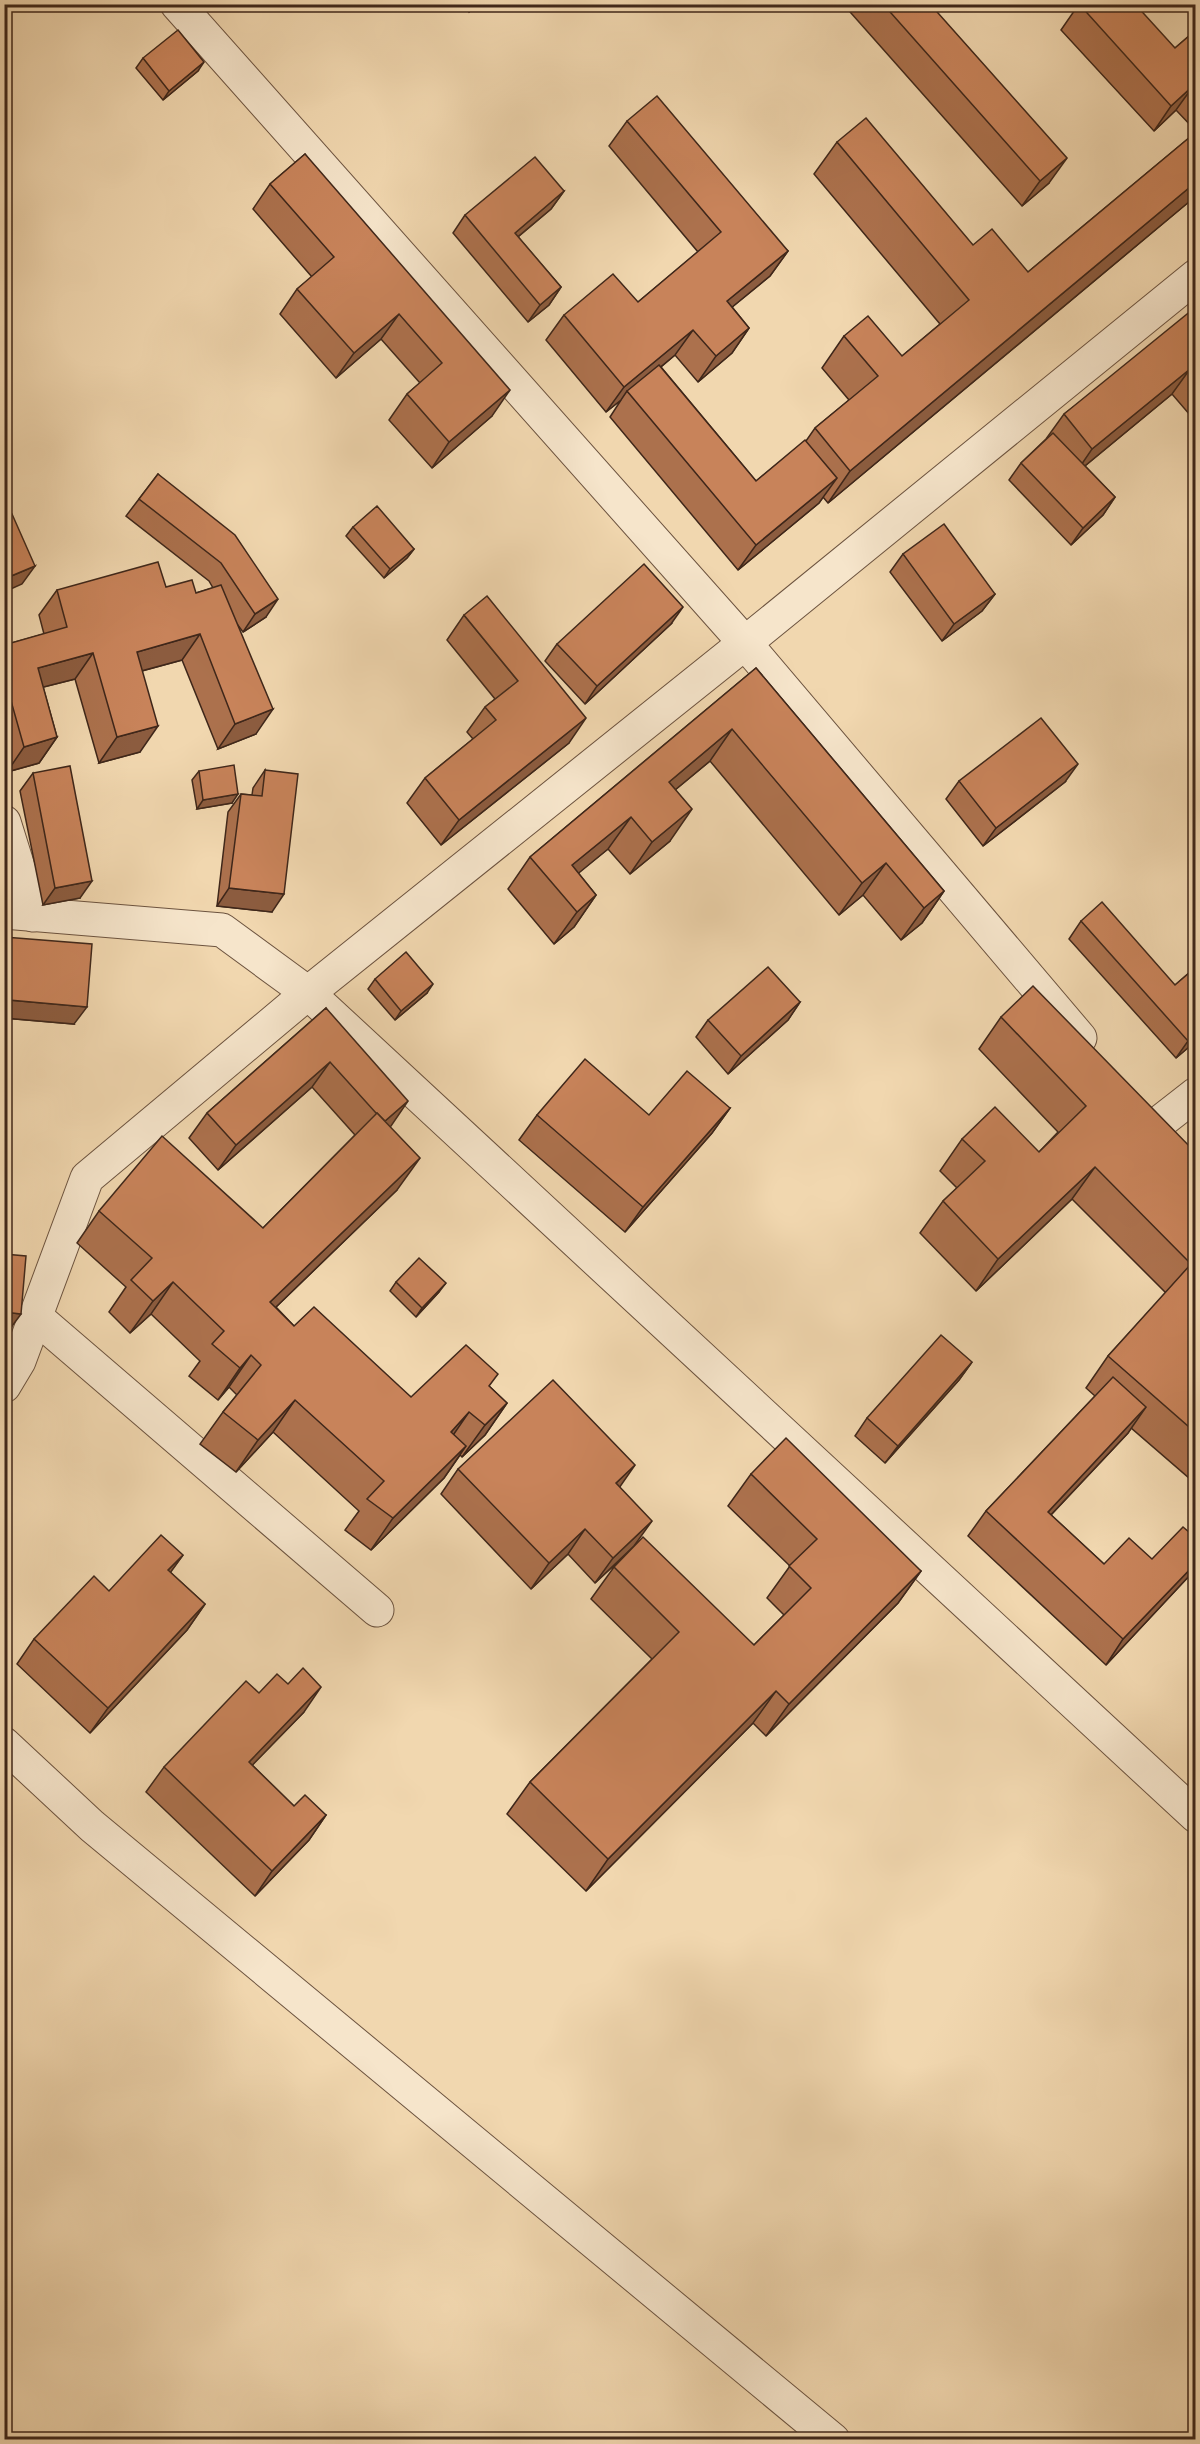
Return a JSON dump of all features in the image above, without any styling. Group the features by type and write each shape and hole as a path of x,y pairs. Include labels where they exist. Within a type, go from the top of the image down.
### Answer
{"street":[{"path":"177,4 745,643 1101,1062"},
{"path":"4,1386 20,1361 87,1178 308,993 745,643 1196,276"},
{"path":"4,822 19,914 222,930 308,993 1196,1816"},
{"path":"1175,1151 1147,1117 1196,1094"},
{"path":"36,1317 377,1610"},
{"path":"4,1744 92,1826 833,2439"}],"building":[{"path":"883,4 930,4 1067,158 1040,181"},
{"path":"1079,4 1135,4 1175,48 1196,30 1196,86 1194,85 1171,106"},
{"path":"178,30 204,62 169,91 143,58"},
{"path":"657,96 788,251 727,301 749,328 716,356 693,330 624,387 564,315 613,274 638,302 721,232 627,121"},
{"path":"866,118 973,245 992,229 1028,272 1196,132 1196,182 850,471 815,428 878,376 844,336 868,316 902,356 969,300 837,142"},
{"path":"305,154 510,390 449,442 407,394 442,363 399,314 354,353 297,289 334,257 270,184"},
{"path":"535,157 564,191 515,233 561,287 540,305 465,215"},
{"path":"1192,310 1196,314 1196,376 1190,369 1092,449 1064,414"},
{"path":"659,365 756,481 805,440 837,478 756,545 627,391"},
{"path":"1053,433 1115,497 1083,528 1021,463"},
{"path":"158,474 235,535 278,599 255,614 221,563 139,499"},
{"path":"377,506 414,549 390,569 353,527"},
{"path":"12,514 35,566 4,579 4,517"},
{"path":"944,524 995,594 954,624 903,554"},
{"path":"158,562 166,587 192,580 196,593 221,585 273,709 235,724 200,634 137,652 158,726 117,737 93,653 38,668 57,737 24,747 4,676 4,645 67,627 57,590"},
{"path":"644,564 683,607 597,686 557,644"},
{"path":"487,596 586,718 459,820 425,778 496,720 485,707 518,681 464,615"},
{"path":"756,668 944,891 924,908 886,863 862,883 732,729 669,782 692,809 652,842 631,817 572,865 596,895 577,912 530,857"},
{"path":"4,703 9,719 4,720"},
{"path":"1041,718 1078,764 996,828 959,781"},
{"path":"234,765 238,794 203,800 199,771"},
{"path":"70,766 92,881 55,888 33,773"},
{"path":"265,770 298,774 284,894 229,888 241,794 262,796"},
{"path":"1102,902 1175,985 1196,967 1196,1034 1188,1041 1081,921"},
{"path":"4,937 92,944 87,1007 9,1000 10,985 4,985"},
{"path":"406,952 433,984 401,1011 375,979"},
{"path":"768,967 800,1002 741,1056 708,1020"},
{"path":"1033,986 1196,1153 1196,1433 1108,1356 1191,1264 1095,1167 998,1259 943,1201 985,1161 962,1139 995,1107 1039,1152 1086,1106 1001,1017"},
{"path":"326,1008 408,1101 385,1121 330,1062 236,1145 207,1113"},
{"path":"585,1059 649,1115 687,1071 730,1108 643,1207 537,1115"},
{"path":"377,1113 420,1158 270,1302 294,1326 314,1307 411,1397 466,1345 498,1374 489,1386 507,1403 485,1425 469,1412 451,1432 466,1446 393,1518 367,1499 384,1481 295,1400 258,1440 223,1412 261,1365 251,1355 240,1368 212,1344 224,1331 173,1282 153,1301 131,1280 152,1258 99,1211 162,1136 263,1228"},
{"path":"4,1254 26,1256 21,1314 4,1312"},
{"path":"419,1258 446,1283 422,1308 396,1282"},
{"path":"941,1335 972,1362 898,1446 867,1418"},
{"path":"1113,1377 1146,1407 1048,1512 1104,1564 1129,1538 1152,1559 1183,1527 1196,1538 1196,1563 1123,1639 986,1511"},
{"path":"553,1380 635,1465 616,1483 652,1521 613,1558 585,1529 549,1563 458,1469"},
{"path":"786,1438 921,1571 789,1704 776,1691 608,1859 530,1782 679,1632 614,1567 643,1537 754,1645 811,1588 789,1566 817,1539 751,1474"},
{"path":"161,1535 183,1555 168,1570 205,1604 108,1708 34,1639 94,1576 109,1591"},
{"path":"303,1668 321,1687 249,1762 294,1806 305,1795 326,1815 272,1871 164,1767 246,1681 259,1693 277,1674 288,1684"}]}
